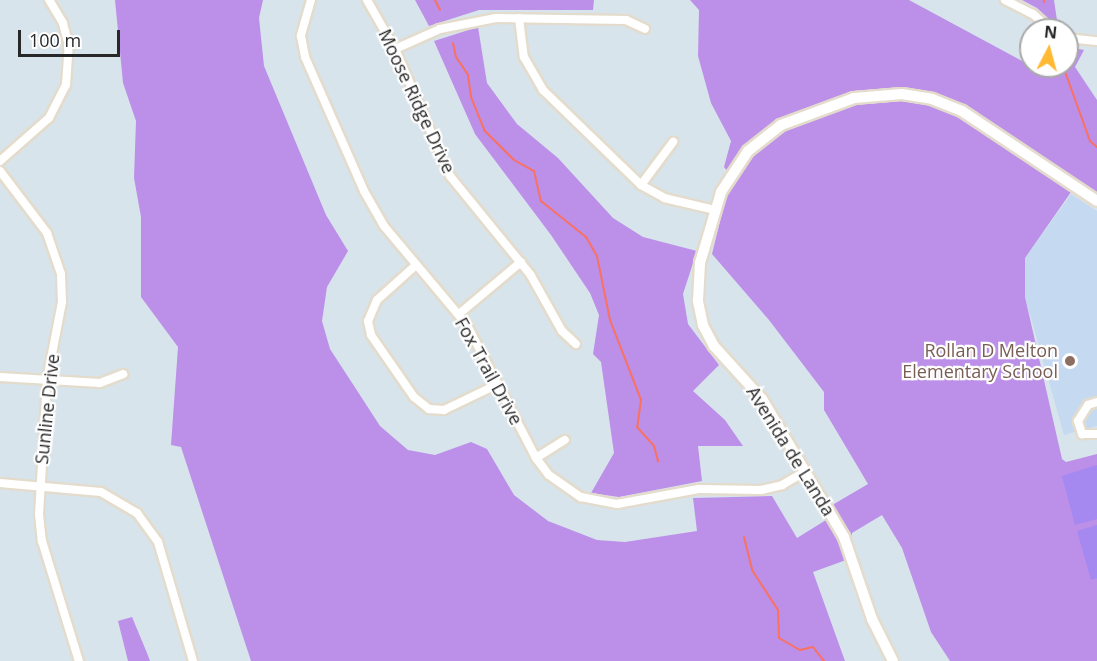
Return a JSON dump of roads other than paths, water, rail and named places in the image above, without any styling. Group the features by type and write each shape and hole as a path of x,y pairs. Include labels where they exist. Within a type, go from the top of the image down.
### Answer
{"street":[{"path":"0,161 49,118 66,85 69,46 63,23 49,0"},
{"name":"Fox Trail Drive","path":"311,0 301,36 305,57 373,209 416,265 459,314 536,458 569,491 593,501 617,504 699,489 773,488 806,471"},
{"name":"Moose Ridge Drive","path":"367,0 395,49 447,170 521,262 562,331 576,344"},
{"path":"1005,0 1037,18"},
{"path":"395,49 459,24 519,18 626,20 645,29"},
{"path":"519,18 522,51 535,80 641,185 664,198 715,210"},
{"path":"1079,39 1097,41"},
{"name":"Avenida de Landa","path":"893,661 872,619 853,555 806,471 762,399 714,346 703,325 697,288 715,210 734,167 760,138 796,118 841,102 886,94 924,97 962,111 1097,201"},
{"path":"641,185 673,142"},
{"name":"Sunline Drive","path":"0,171 39,219 57,259 62,302 47,380 41,486 42,541 79,661"},
{"path":"459,314 521,262"},
{"path":"416,265 376,300 369,313 371,335 417,401 437,411 451,408 498,384"},
{"path":"0,377 100,383 123,374"},
{"path":"1097,402 1088,405 1078,421 1082,434 1097,434"},
{"path":"536,458 566,440"},
{"path":"0,483 101,492 137,513 158,543 194,661"}],"waterway":[{"path":"435,0 440,10"},
{"path":"453,43 456,57 468,75 471,97 485,131 514,160 534,171 541,201 586,237 597,256 610,320 641,400 637,427 654,446 658,461"},
{"path":"1067,78 1090,141 1097,147"},
{"path":"744,537 752,570 778,610 779,638 800,650 813,647 824,661"}],"place":[{"name":"Rollan D Melton Elementary School","path":"1070,361"}]}
